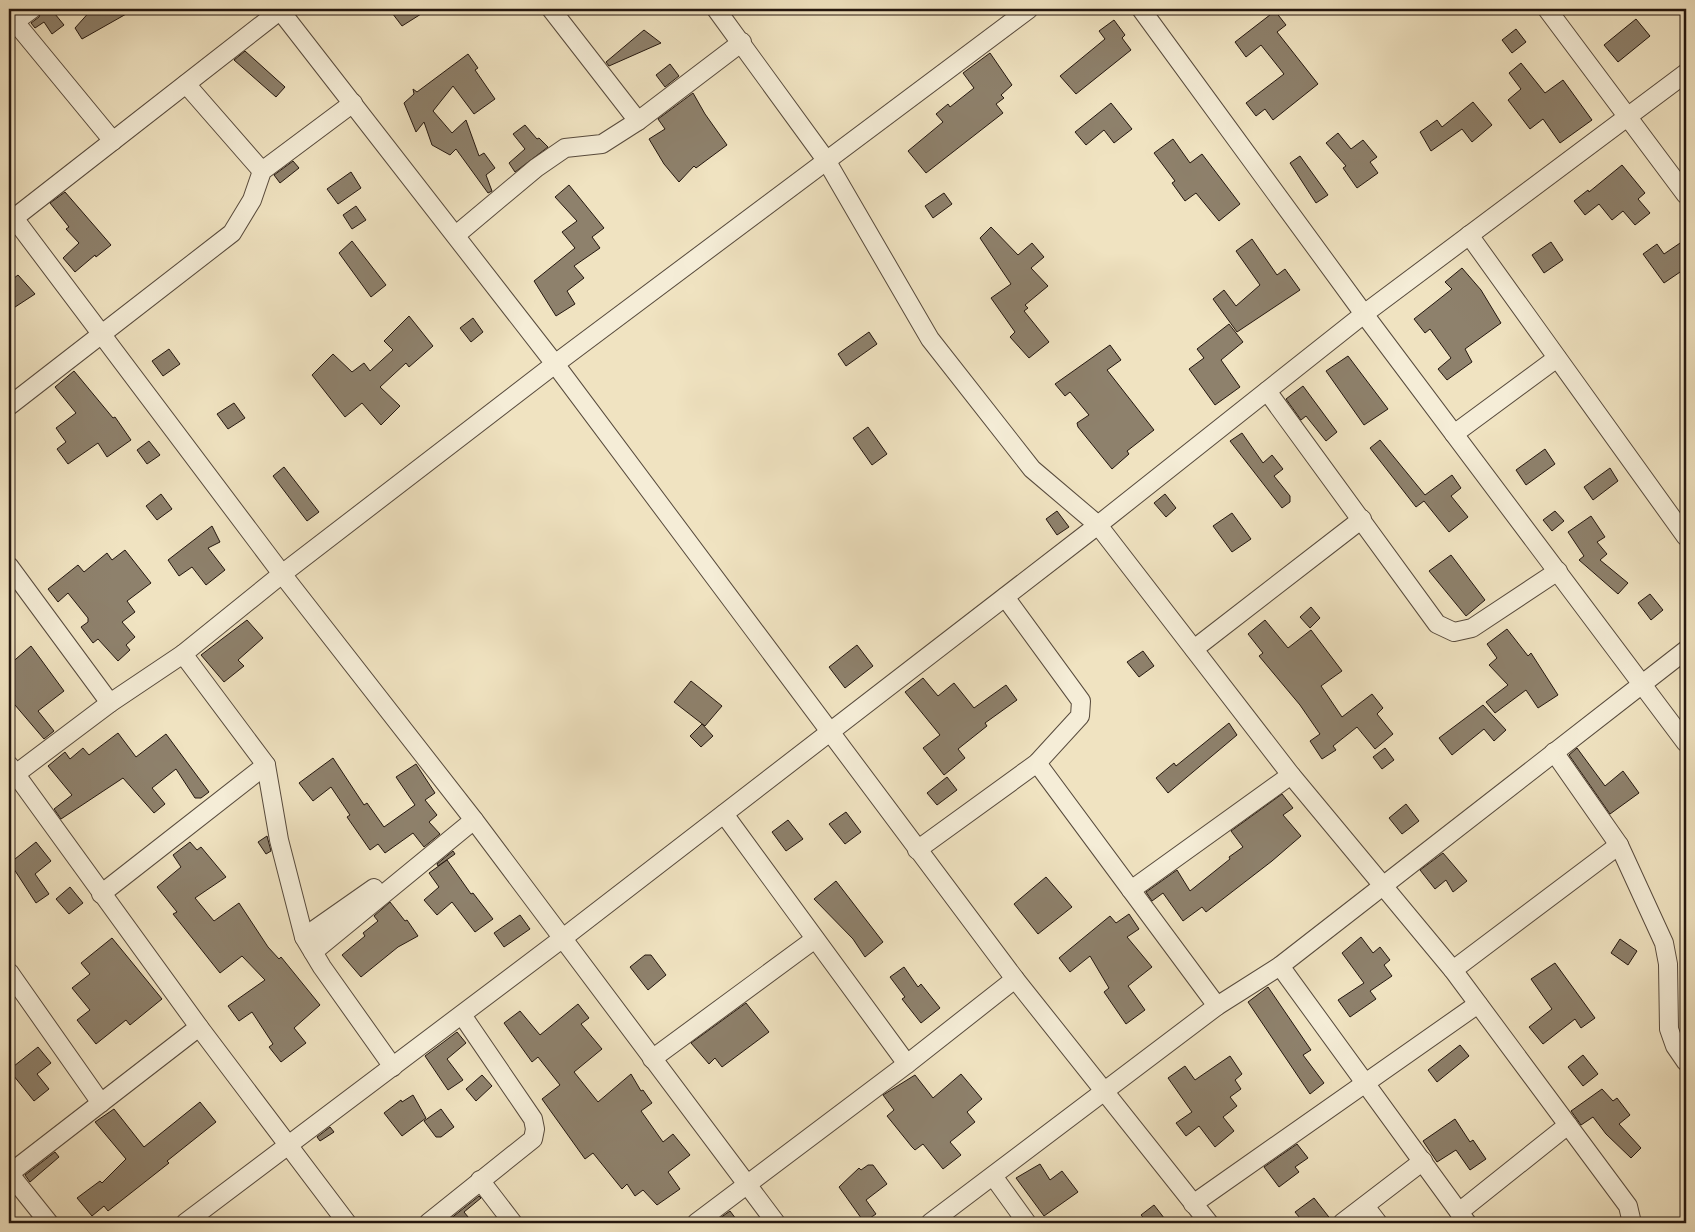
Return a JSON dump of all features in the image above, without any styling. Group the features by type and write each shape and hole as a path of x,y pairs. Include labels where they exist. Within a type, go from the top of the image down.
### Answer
{"street":[{"path":"32,9 12,24 113,141"},
{"path":"776,1223 474,820 282,574 102,334 12,220 281,9 555,364 831,731 917,850 1015,980 1209,1223"},
{"path":"551,9 638,122"},
{"path":"716,9 742,42 826,160 930,339 1032,468 1098,525 1291,776 1385,886 1452,970 1628,1206 1632,1223"},
{"path":"347,1223 288,1147 11,772 183,654 282,574 555,364 1029,9"},
{"path":"1141,9 1364,314 1686,743"},
{"path":"1547,9 1686,195"},
{"path":"456,235 536,168 565,148 602,144 638,122 742,42"},
{"path":"185,1223 393,1068 724,814 1098,525 1364,314 1686,73"},
{"path":"186,84 262,172"},
{"path":"9,406 232,233 252,200 262,172 353,103"},
{"path":"1469,235 1686,537"},
{"path":"1454,434 1557,358"},
{"path":"1267,391 1362,519 1436,624 1454,632 1472,628 1558,571"},
{"path":"1194,649 1362,519"},
{"path":"9,566 110,703"},
{"path":"917,850 1037,764 1080,716 1081,701 1005,597"},
{"path":"930,1223 1106,1092 1217,1006 1280,966 1686,650"},
{"path":"183,654 266,765 279,840 304,937 393,1068"},
{"path":"1554,752 1619,846 1664,943 1668,964 1669,1029 1675,1046 1686,1062"},
{"path":"1037,764 1217,1006"},
{"path":"101,894 266,765"},
{"path":"1131,890 1291,776"},
{"path":"724,814 907,1064"},
{"path":"304,937 474,820"},
{"path":"313,952 474,820"},
{"path":"1452,970 1619,846"},
{"path":"652,1059 815,939"},
{"path":"1280,966 1463,1218 1568,1125"},
{"path":"9,972 101,1103"},
{"path":"696,1223 1015,980"},
{"path":"1193,1204 1365,1081 1478,1004"},
{"path":"428,1223 533,1139 535,1128 533,1119 462,1015"},
{"path":"49,1223 9,1174 199,1027"},
{"path":"1342,1223 1423,1161"},
{"path":"993,1176 1027,1223"},
{"path":"480,1180 513,1223"},
{"path":"1364,1206 1378,1223"}],"building":[{"path":"42,9 62,9 55,14 64,25 52,34 44,22 35,28 31,23 39,17"},
{"path":"92,9 135,9 82,39 75,28"},
{"path":"389,9 429,9 402,26"},
{"path":"1275,11 1286,25 1277,32 1318,84 1273,120 1265,109 1256,116 1246,103 1284,74 1261,45 1246,57 1235,42"},
{"path":"1636,19 1650,36 1618,62 1604,45"},
{"path":"1114,20 1125,35 1122,38 1131,50 1076,94 1060,76 1105,39 1099,31"},
{"path":"1516,29 1526,42 1512,53 1502,40"},
{"path":"644,30 661,43 609,66 606,62"},
{"path":"245,51 285,87 276,97 234,60"},
{"path":"990,53 1012,85 1001,95 1004,98 996,104 1003,113 926,173 908,151 943,122 936,114 948,104 950,107 974,88 963,73"},
{"path":"468,54 478,68 475,70 495,99 474,114 453,86 433,111 452,133 466,120 479,156 484,153 495,168 486,175 492,191 488,193 456,149 450,155 432,145 424,122 416,132 404,103 414,94 413,89 417,92"},
{"path":"1521,63 1545,93 1563,80 1592,120 1560,143 1543,119 1530,129 1508,100 1521,89 1509,73"},
{"path":"670,64 679,76 665,87 656,75"},
{"path":"693,93 727,145 696,168 694,166 679,182 664,164 649,139 665,129 658,119"},
{"path":"1473,102 1492,125 1472,142 1462,129 1431,151 1420,132 1437,120 1442,127"},
{"path":"1111,103 1132,129 1114,143 1104,130 1086,145 1075,132"},
{"path":"525,125 537,139 539,138 548,147 515,172 509,163 525,149 513,134"},
{"path":"1338,133 1351,149 1363,140 1377,157 1370,162 1378,173 1357,188 1343,168 1346,166 1326,143"},
{"path":"1173,139 1190,163 1202,154 1240,204 1219,221 1196,193 1185,201 1172,183 1175,181 1154,153"},
{"path":"1300,156 1328,195 1316,203 1290,163"},
{"path":"293,161 299,168 280,183 274,175"},
{"path":"1622,165 1645,193 1638,199 1650,213 1635,225 1623,211 1612,220 1599,204 1585,215 1574,201 1588,190 1589,192"},
{"path":"351,172 361,188 338,204 327,189"},
{"path":"569,185 604,228 592,237 600,248 574,266 584,278 567,291 575,304 556,316 534,281 575,248 562,232 577,221 555,197"},
{"path":"65,192 111,245 96,257 95,255 75,272 63,258 79,243 66,229 69,227 50,203"},
{"path":"944,193 952,204 933,218 925,206"},
{"path":"356,206 366,220 352,229 343,215"},
{"path":"991,227 1018,255 1032,243 1044,257 1031,268 1048,286 1025,305 1028,308 1024,311 1049,342 1029,358 1010,337 1015,332 991,298 1011,284 980,238"},
{"path":"1252,239 1277,275 1285,269 1300,290 1237,332 1213,299 1224,290 1236,306 1260,285 1236,251"},
{"path":"1686,239 1686,268 1664,283 1643,254 1657,244 1664,254"},
{"path":"352,241 386,285 371,297 339,253"},
{"path":"1551,242 1563,260 1544,273 1532,255"},
{"path":"1462,268 1481,290 1501,323 1465,349 1472,362 1447,380 1438,369 1451,358 1430,329 1425,333 1414,319 1452,289 1445,282"},
{"path":"18,275 35,294 9,311 9,282"},
{"path":"409,316 433,346 409,367 406,363 380,387 400,406 381,425 362,403 345,417 312,375 333,354 352,372 364,363 370,371 393,350 384,341"},
{"path":"473,318 483,332 471,342 460,328"},
{"path":"1229,324 1243,342 1221,360 1240,387 1215,405 1189,369 1204,358 1197,349"},
{"path":"869,332 877,344 846,366 838,354"},
{"path":"1110,345 1121,360 1107,370 1154,430 1127,451 1129,454 1112,469 1078,427 1077,423 1089,415 1070,392 1065,396 1055,384"},
{"path":"169,349 180,364 163,376 152,361"},
{"path":"1348,356 1388,409 1364,425 1326,371"},
{"path":"74,371 113,418 115,417 131,440 107,457 98,443 68,464 57,449 66,442 56,428 76,413 55,387"},
{"path":"1303,386 1337,432 1326,441 1306,416 1301,420 1286,399"},
{"path":"234,403 245,418 228,429 217,414"},
{"path":"868,427 887,454 872,465 853,438"},
{"path":"1242,433 1263,463 1272,455 1283,469 1274,476 1290,496 1290,502 1282,508 1230,441"},
{"path":"1380,440 1425,495 1452,475 1461,488 1451,496 1468,517 1449,532 1424,501 1416,507 1370,448"},
{"path":"149,441 160,455 147,464 137,450"},
{"path":"1545,449 1555,464 1526,485 1516,470"},
{"path":"284,467 319,512 307,521 273,476"},
{"path":"1610,468 1618,481 1593,500 1584,487"},
{"path":"161,494 172,509 157,520 146,506"},
{"path":"1165,494 1176,508 1166,517 1154,503"},
{"path":"1057,511 1069,527 1057,535 1046,519"},
{"path":"1555,511 1564,521 1552,531 1543,520"},
{"path":"1232,513 1251,539 1232,552 1213,526"},
{"path":"1591,516 1605,537 1597,542 1607,554 1600,560 1628,583 1618,594 1579,560 1584,556 1568,532"},
{"path":"212,526 220,542 208,548 225,570 206,585 192,567 179,576 168,560"},
{"path":"125,550 151,583 127,601 135,612 122,622 135,637 126,645 130,650 118,661 98,639 93,643 81,627 88,622 88,618 68,593 58,602 48,589 78,565 84,572 107,553 112,560"},
{"path":"1451,555 1485,600 1466,616 1429,571"},
{"path":"1650,594 1663,610 1651,620 1638,603"},
{"path":"1311,607 1320,618 1310,628 1300,617"},
{"path":"247,620 263,638 238,660 244,666 224,682 201,655"},
{"path":"1265,620 1288,648 1311,630 1342,671 1321,686 1342,717 1372,694 1383,708 1377,714 1393,734 1375,749 1357,727 1333,746 1336,750 1322,759 1310,741 1320,734 1300,705 1259,656 1263,653 1248,634"},
{"path":"1507,629 1528,656 1531,653 1558,695 1538,708 1526,690 1495,713 1486,702 1508,685 1489,665 1497,658 1487,644"},
{"path":"857,645 873,666 845,688 829,667"},
{"path":"31,646 64,691 38,711 54,731 44,739 9,698 9,665"},
{"path":"1143,651 1154,666 1139,677 1127,662"},
{"path":"923,678 938,696 954,683 974,708 1006,685 1017,700 985,723 987,726 958,749 965,758 944,775 923,748 940,735 905,692"},
{"path":"691,681 722,706 705,726 674,702"},
{"path":"1483,705 1506,730 1494,741 1484,729 1452,755 1439,738"},
{"path":"1229,723 1237,735 1168,793 1156,778 1174,763 1176,766"},
{"path":"702,724 713,736 701,747 690,736"},
{"path":"118,733 136,757 166,734 209,792 201,798 195,798 176,769 152,788 165,804 154,813 123,778 61,819 54,809 72,795 48,766 65,752 70,759 83,748 89,755"},
{"path":"1385,748 1394,760 1382,769 1373,757"},
{"path":"1577,748 1605,786 1623,771 1639,793 1610,814 1569,755"},
{"path":"333,758 364,805 367,803 384,827 415,805 396,777 416,764 435,793 425,800 437,815 429,822 440,834 424,847 413,833 385,853 378,844 370,850 347,817 350,815 331,787 313,801 299,783"},
{"path":"947,777 957,790 937,805 927,793"},
{"path":"1282,794 1293,808 1283,815 1301,836 1272,861 1206,912 1202,907 1183,921 1163,893 1152,901 1146,892 1177,870 1190,891 1230,859 1229,857 1243,847 1231,831"},
{"path":"1406,804 1419,821 1402,834 1389,818"},
{"path":"846,812 861,832 845,844 829,824"},
{"path":"788,820 803,839 786,851 772,832"},
{"path":"267,836 271,851 266,854 258,842"},
{"path":"36,842 51,861 35,874 49,894 36,903 10,863"},
{"path":"190,842 197,850 201,847 226,877 195,898 214,921 239,903 268,947 279,959 281,957 320,1005 294,1028 306,1043 281,1062 269,1047 273,1044 252,1012 239,1021 228,1006 265,980 242,956 220,973 173,914 177,912 157,887 181,867 173,855"},
{"path":"453,851 455,854 438,866 437,864"},
{"path":"1443,853 1467,881 1453,892 1446,880 1435,889 1420,870"},
{"path":"447,860 471,894 473,893 493,919 475,932 452,902 437,915 424,900 439,887 429,873"},
{"path":"1046,877 1072,907 1038,934 1014,904"},
{"path":"836,881 883,942 865,957 853,939 814,899"},
{"path":"70,887 83,903 69,914 56,899"},
{"path":"390,902 405,921 407,920 418,936 398,947 361,977 342,955 365,936 363,933 378,921 374,916"},
{"path":"1129,914 1139,929 1127,937 1152,967 1128,986 1145,1010 1126,1024 1104,992 1109,988 1090,956 1070,972 1059,958 1110,916 1116,923"},
{"path":"520,915 530,929 504,947 494,933"},
{"path":"1361,937 1373,953 1380,947 1390,960 1384,965 1392,976 1370,991 1376,999 1350,1017 1338,1000 1364,983 1342,953"},
{"path":"112,938 162,999 130,1025 126,1020 96,1044 77,1020 90,1010 72,988 90,974 81,963"},
{"path":"1620,939 1637,951 1628,965 1611,953"},
{"path":"645,955 651,955 666,975 648,990 630,967"},
{"path":"1555,963 1595,1018 1581,1028 1575,1019 1543,1044 1529,1027 1552,1009 1531,979"},
{"path":"904,967 918,987 921,984 940,1008 921,1023 902,999 905,997 890,977"},
{"path":"1268,987 1311,1050 1303,1055 1324,1083 1310,1094 1248,1002"},
{"path":"746,1003 769,1032 722,1067 715,1058 709,1064 691,1043"},
{"path":"578,1004 589,1018 581,1024 602,1049 574,1072 598,1102 631,1074 641,1091 643,1090 652,1103 641,1111 663,1142 673,1134 690,1155 668,1172 680,1189 657,1205 643,1190 635,1196 627,1184 622,1189 593,1153 585,1159 542,1099 560,1085 538,1057 532,1062 504,1023 520,1011 540,1035"},
{"path":"457,1032 466,1043 447,1059 463,1080 448,1090 425,1056"},
{"path":"1460,1045 1469,1056 1437,1082 1428,1070"},
{"path":"38,1047 51,1063 37,1074 49,1089 34,1101 9,1070"},
{"path":"1583,1055 1598,1074 1583,1086 1568,1067"},
{"path":"1230,1056 1242,1074 1235,1080 1241,1089 1230,1097 1237,1106 1223,1117 1234,1131 1215,1147 1199,1126 1186,1136 1176,1123 1192,1112 1168,1078 1185,1066 1195,1080"},
{"path":"961,1074 982,1099 967,1112 975,1122 950,1142 961,1155 943,1169 923,1144 915,1150 912,1147 887,1116 894,1110 883,1095 915,1075 933,1098"},
{"path":"482,1075 492,1086 476,1101 466,1089"},
{"path":"1602,1089 1613,1101 1617,1098 1630,1115 1619,1124 1641,1148 1631,1158 1606,1134 1593,1117 1581,1125 1571,1111"},
{"path":"413,1095 426,1118 402,1136 384,1113 401,1100 402,1102"},
{"path":"200,1102 216,1122 167,1161 169,1163 108,1211 104,1206 92,1216 77,1198 100,1181 102,1183 126,1159 95,1122 114,1109 144,1147"},
{"path":"441,1109 454,1127 441,1137 436,1137 424,1121"},
{"path":"1455,1119 1470,1142 1473,1140 1486,1159 1470,1170 1456,1150 1437,1162 1423,1141"},
{"path":"330,1127 334,1132 320,1141 317,1137"},
{"path":"1297,1144 1308,1158 1295,1167 1299,1172 1279,1187 1264,1167"},
{"path":"55,1152 59,1157 30,1182 25,1175"},
{"path":"1040,1164 1050,1180 1062,1171 1078,1192 1044,1216 1016,1178"},
{"path":"868,1165 873,1165 887,1184 866,1200 876,1214 864,1222 839,1187 859,1168 861,1170"},
{"path":"479,1196 481,1198 464,1212 473,1223 445,1223"},
{"path":"1314,1198 1332,1223 1304,1223 1295,1212"},
{"path":"1154,1205 1168,1223 1148,1223 1141,1215"},
{"path":"730,1211 739,1223 713,1223"}]}
